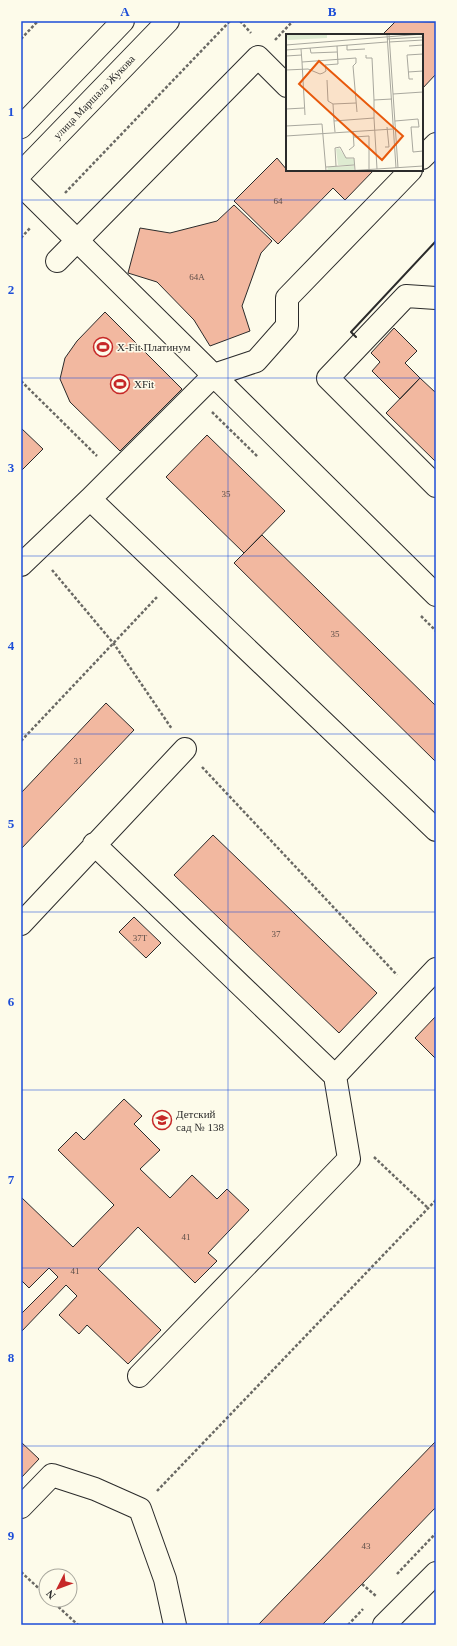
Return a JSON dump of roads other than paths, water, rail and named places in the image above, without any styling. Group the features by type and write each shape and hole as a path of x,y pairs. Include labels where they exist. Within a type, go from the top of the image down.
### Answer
{"street":[{"path":"21,127 123,21"},
{"name":"улица Маршала Жукова","path":"21,173 168,21"},
{"path":"57,261 76,240 258,57 286,85"},
{"path":"423,157 436,144"},
{"path":"21,565 90,499 214,375 256,361 287,326 288,298 410,171"},
{"path":"21,185 435,593"},
{"path":"436,298 406,296 328,378 436,486"},
{"path":"90,499 436,830"},
{"path":"21,924 94,844 186,749"},
{"path":"94,844 335,1076 349,1159 139,1376"},
{"path":"335,1076 436,969"},
{"path":"21,1507 52,1475 95,1489 140,1509 165,1579 175,1625"},
{"path":"384,1625 436,1573"}],"place":[{"name":"X-Fit Платинум","path":"103,347"},
{"name":"XFit","path":"120,384"},
{"name":"Детский сад № 138","path":"162,1120"}]}
